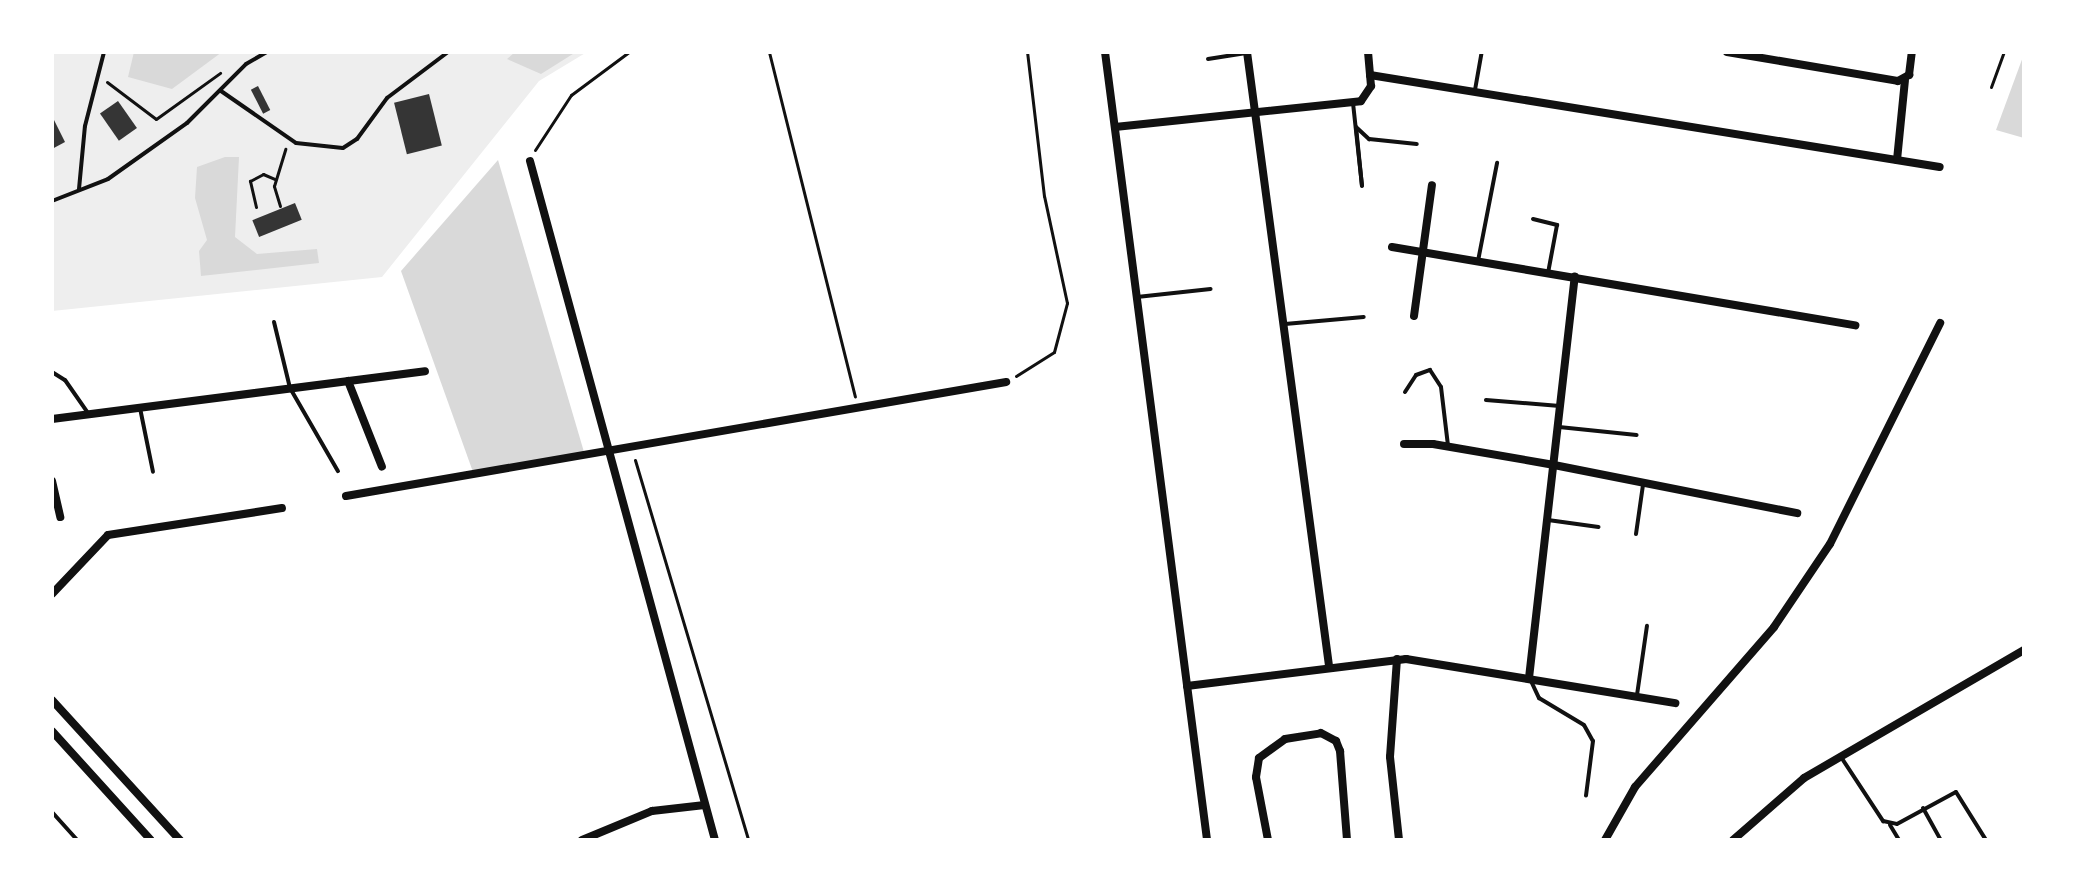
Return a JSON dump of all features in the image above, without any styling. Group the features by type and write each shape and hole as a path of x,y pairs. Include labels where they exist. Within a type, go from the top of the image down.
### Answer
{"street":[{"path":"1105,52 1207,840"},
{"path":"1247,52 1329,666"},
{"path":"1115,127 1255,110 1353,103 1369,93 1368,52"},
{"path":"1727,52 1905,80"},
{"path":"1897,160 1905,80 1912,52"},
{"path":"1370,75 1940,167"},
{"path":"530,161 715,840"},
{"path":"1414,316 1432,185"},
{"path":"1392,247 1855,325"},
{"path":"1529,678 1575,277"},
{"path":"1605,840 1635,787 1774,627 1830,544 1940,323"},
{"path":"52,419 425,371"},
{"path":"348,381 382,467"},
{"path":"346,496 1006,382"},
{"path":"1404,444 1554,465 1797,513"},
{"path":"52,481 60,517"},
{"path":"52,594 108,535 282,508"},
{"path":"1733,840 1745,836 1791,787 2024,650"},
{"path":"1187,686 1397,659 1675,703"},
{"path":"1397,659 1390,757 1399,840"},
{"path":"52,700 180,840"},
{"path":"52,731 151,840"},
{"path":"1268,840 1256,777 1259,758 1285,739 1321,733 1336,741 1340,751 1347,840"},
{"path":"582,840 652,811 705,805"}],"lane":[{"path":"79,189 85,126 104,52"},
{"path":"52,201 108,179 187,123 246,64 267,52"},
{"path":"221,91 290,140 321,149 343,148 357,139 387,98 448,52"},
{"path":"1208,59 1247,52"},
{"path":"1474,92 1482,52"},
{"path":"1353,103 1362,186 1356,127 1369,139 1417,144"},
{"path":"1478,261 1497,163"},
{"path":"1533,219 1557,225 1548,273"},
{"path":"1137,297 1211,289"},
{"path":"1285,324 1364,317"},
{"path":"274,322 290,388 338,471"},
{"path":"1405,392 1416,375 1430,370 1441,387 1448,448"},
{"path":"52,372 65,380 89,414"},
{"path":"1486,400 1561,407"},
{"path":"140,408 153,472"},
{"path":"1558,426 1637,435"},
{"path":"1636,534 1643,482"},
{"path":"1548,520 1599,527"},
{"path":"1637,697 1647,626"},
{"path":"1529,678 1539,698 1584,725 1593,741 1586,796"},
{"path":"1841,757 1877,815 1890,825 1899,840"},
{"path":"1890,825 1956,792 1986,840"},
{"path":"1923,808 1941,840"},
{"path":"52,812 77,840"}],"path":[{"path":"530,161 571,95 629,52"},
{"path":"769,52 858,407"},
{"path":"1006,382 1054,352 1067,303 1044,196 1027,52"},
{"path":"1991,87 2004,52"},
{"path":"111,67 106,82 115,93 156,119 222,71"},
{"path":"280,206 275,179 290,140"},
{"path":"256,207 250,181 263,174 275,179"},
{"path":"631,446 748,840"}],"shaded area":[{"path":"52,52 587,52 539,81 382,277 52,311"},
{"path":"134,52 222,52 172,89 128,77"},
{"path":"515,52 576,52 541,74 507,59"},
{"path":"2024,54 2024,138 1996,130"},
{"path":"225,157 239,157 235,237 257,254 317,249 319,263 201,276 199,251 207,240 195,198 197,167"},
{"path":"498,160 584,452 473,472 401,271"}],"building":[{"path":"258,86 270,110 263,114 251,90"},
{"path":"429,94 442,145 407,154 394,103"},
{"path":"118,101 137,128 119,141 100,114"},
{"path":"52,116 65,142 52,149"},
{"path":"295,203 302,220 259,237 252,220"}]}
